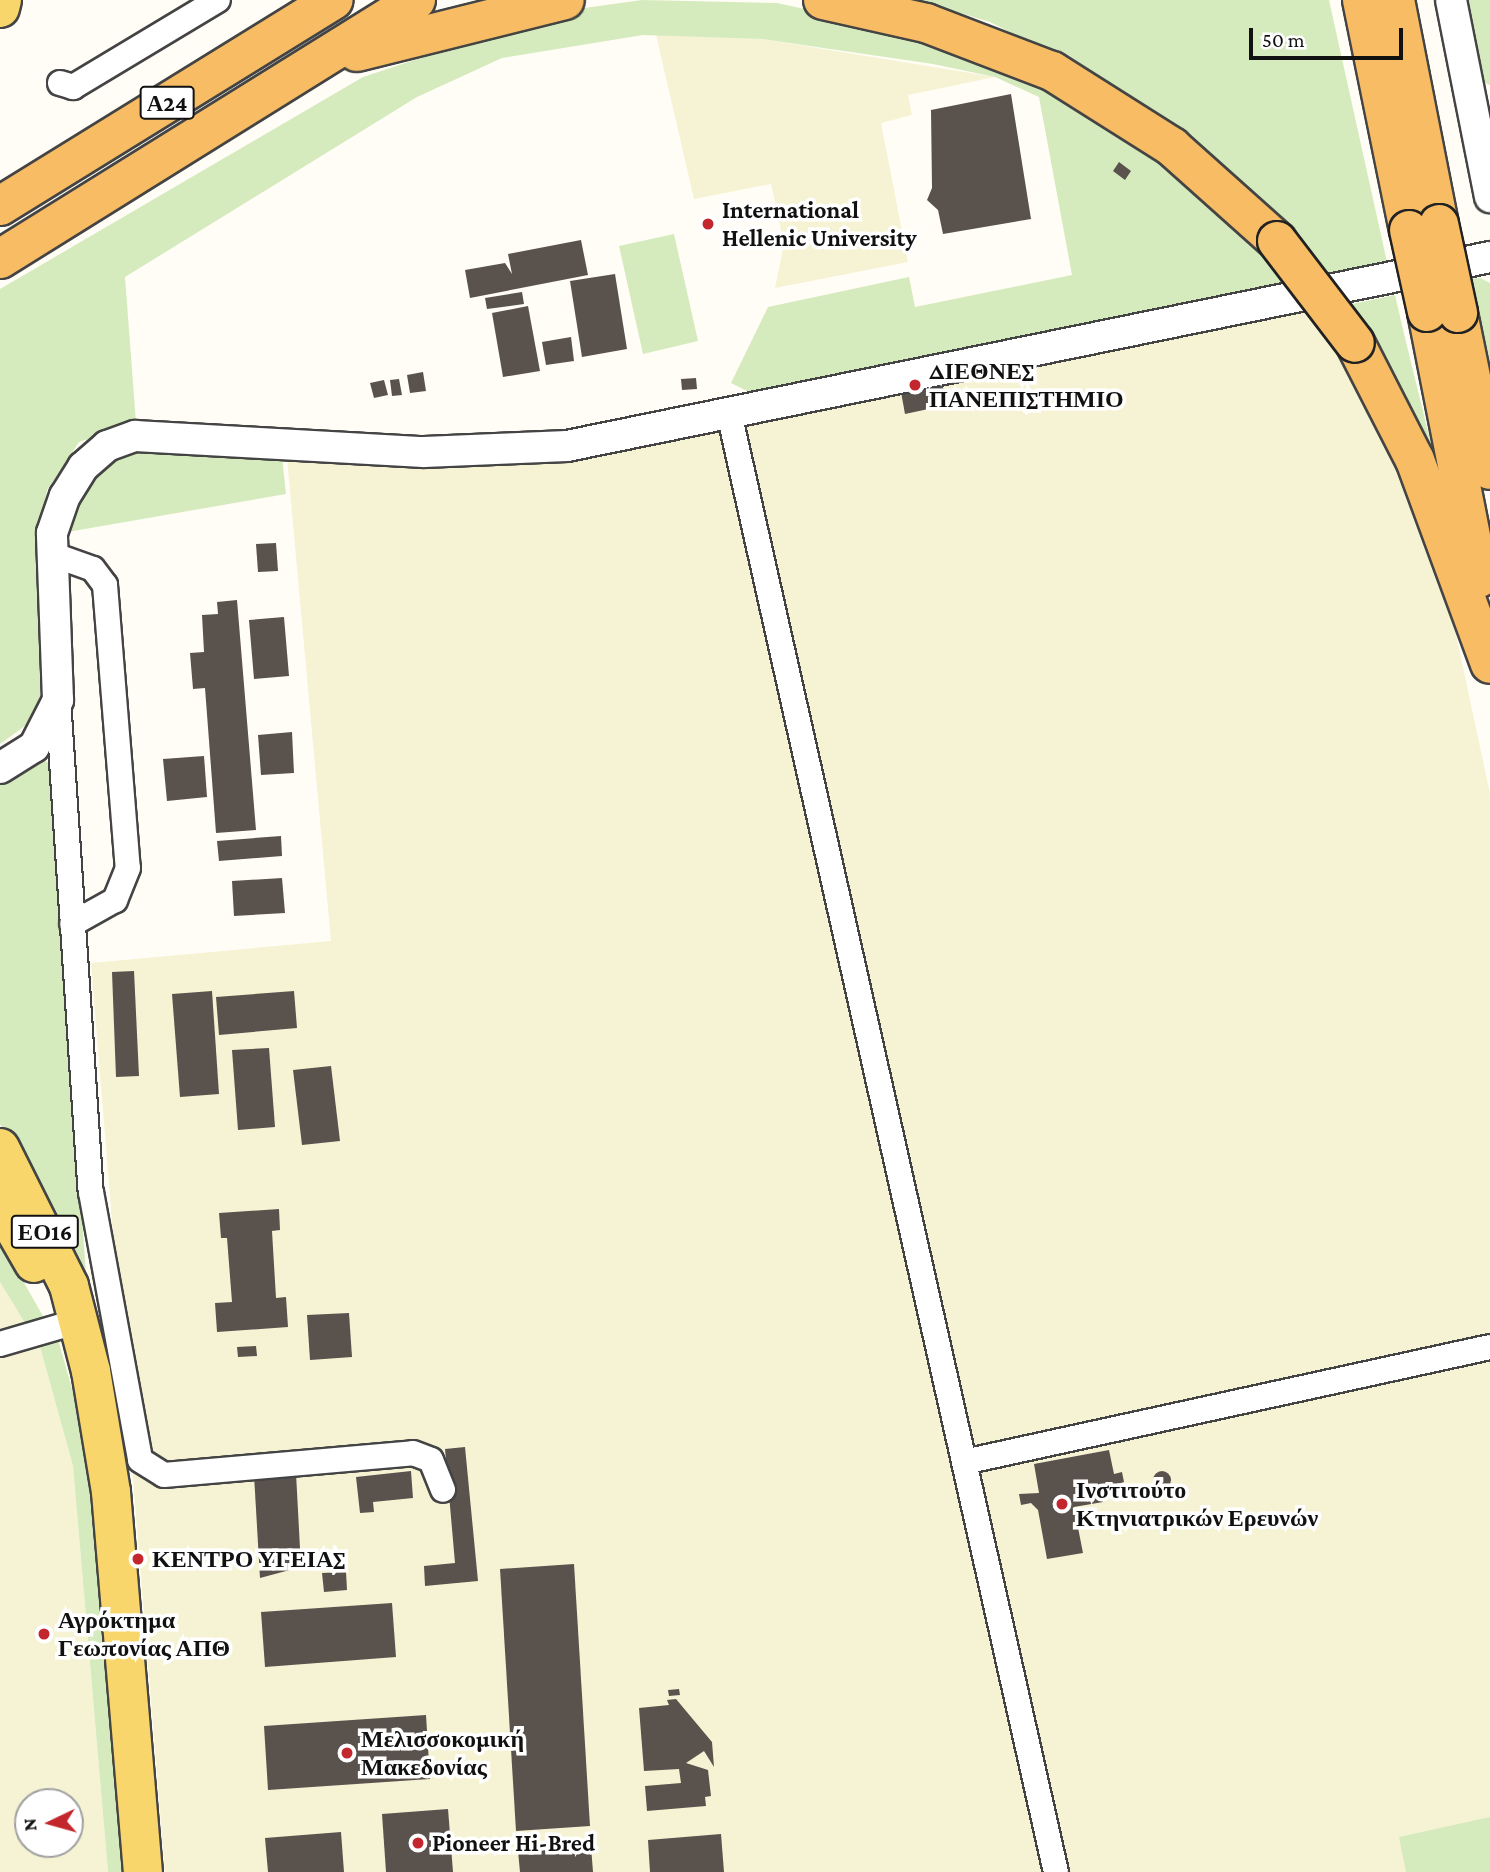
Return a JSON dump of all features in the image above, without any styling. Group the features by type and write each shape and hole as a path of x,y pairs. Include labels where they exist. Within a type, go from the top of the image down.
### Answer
{"highway":[{"name":"Α24","path":"0,206 333,0"},
{"name":"Α24","path":"0,259 416,0"},
{"path":"308,66 565,0"},
{"path":"823,0 926,23 1052,71 1172,147 1277,241 1355,343 1415,460 1490,664"},
{"path":"1362,0 1424,227 1442,313 1490,632"},
{"path":"1395,0 1424,227"},
{"path":"1419,0 1437,142 1424,227"},
{"path":"1442,313 1490,470"}],"main road":[{"path":"0,9 2,0"},
{"name":"ΕΟ16","path":"0,1148 65,1276 75,1322 92,1371 111,1492 143,1872"},
{"name":"ΕΟ16","path":"0,1204 75,1322"}],"street":[{"path":"60,83 73,87 218,0"},
{"path":"1451,0 1481,104 1490,197"},
{"path":"443,1490 431,1460 413,1453 164,1475 139,1460 91,1192 58,700 52,533 83,467 107,446 135,436 506,451 567,446 1490,257"},
{"path":"729,413 1056,1872"},
{"path":"54,555 93,569 105,585 128,868 115,900 72,923"},
{"path":"0,755 36,731 58,700"},
{"path":"0,768 34,747 58,700"},
{"path":"0,1344 75,1322"},
{"path":"964,1462 1490,1348"}],"shaded area":[{"path":"656,35 762,39 995,77 908,95 912,115 881,123 908,262 775,288 784,244 771,184 694,199"},
{"path":"1310,305 1347,359 1434,531 1490,794 1490,1872 165,1872 91,963 331,941 287,458 439,468 556,463"},
{"path":"0,1282 25,1323 0,1330"},
{"name":"Αγρόκτημα Γεωπονίας ΑΠΘ","path":"39,1343 73,1466 108,1872 0,1872 0,1349"}],"green space":[{"path":"642,0 777,3 942,39 1133,130 1303,288 761,398 731,383 768,307 909,277 915,307 1072,275 1039,97 995,77 933,64 762,39 643,35 502,58 417,97 125,277 136,423 79,442 47,490 41,520 40,703 25,726 0,744 0,289 363,77 563,11"},
{"path":"917,0 1329,0 1387,262 1321,275 1194,143 1156,114 1104,79 990,22"},
{"path":"1462,0 1490,0 1490,85 1482,82"},
{"path":"674,234 698,341 643,354 619,246"},
{"path":"1480,278 1490,283 1490,372 1469,279"},
{"path":"1395,295 1405,338 1444,497 1347,305"},
{"path":"133,449 282,457 286,494 62,533 89,482"},
{"path":"36,758 50,763 88,1303 0,1124 0,778"},
{"path":"0,1240 44,1318 25,1323 0,1282"},
{"path":"58,1339 93,1463 130,1872 108,1872 73,1466 39,1343"},
{"path":"1490,1817 1490,1872 1406,1872 1399,1837"}],"building":[{"path":"1011,94 1031,219 943,234 938,210 927,200 932,188 931,110"},
{"path":"1119,162 1131,171 1125,180 1113,171"},
{"path":"581,240 588,275 470,298 465,270 505,263 512,274 508,254"},
{"path":"615,274 627,349 582,357 570,281"},
{"path":"522,292 524,304 487,309 485,298"},
{"path":"528,306 540,371 503,377 492,313"},
{"path":"571,337 574,361 546,365 542,342"},
{"path":"423,372 426,391 410,393 407,375"},
{"path":"696,378 697,389 682,390 681,379"},
{"path":"399,379 402,395 392,396 390,380"},
{"path":"384,380 388,395 374,398 370,383"},
{"path":"942,383 947,405 905,414 901,392"},
{"path":"276,543 278,571 258,572 256,544"},
{"path":"237,600 256,830 216,833 205,688 193,689 190,653 204,652 202,615 218,614 217,602"},
{"path":"284,617 289,676 254,679 249,620"},
{"path":"292,732 294,773 261,775 258,735"},
{"path":"204,756 207,797 167,801 163,759"},
{"path":"281,836 282,856 219,861 217,841"},
{"path":"282,878 285,913 234,916 232,881"},
{"path":"134,971 139,1076 116,1077 112,972"},
{"path":"212,991 219,1094 180,1097 172,994"},
{"path":"294,991 297,1028 219,1035 216,997"},
{"path":"269,1048 275,1127 238,1130 232,1050"},
{"path":"331,1066 340,1141 302,1145 293,1070"},
{"path":"279,1209 280,1230 272,1231 276,1298 286,1297 288,1327 217,1332 215,1303 232,1302 227,1238 221,1238 219,1213"},
{"path":"349,1313 352,1357 310,1360 307,1315"},
{"path":"256,1346 257,1356 238,1357 237,1347"},
{"path":"465,1447 478,1581 425,1586 424,1566 455,1563 445,1449"},
{"name":"Ινστιτούτο Κτηνιατρικών Ερευνών","path":"1109,1450 1114,1474 1122,1472 1124,1482 1100,1490 1103,1502 1074,1507 1083,1553 1047,1559 1038,1510 1031,1503 1021,1505 1019,1494 1039,1493 1034,1464"},
{"path":"411,1471 413,1498 373,1502 374,1512 360,1513 356,1477"},
{"path":"1162,1471 1168,1474 1171,1480 1168,1486 1162,1489 1156,1486 1153,1480 1156,1474"},
{"path":"296,1473 301,1567 260,1578 254,1475"},
{"path":"574,1564 590,1826 516,1831 500,1569"},
{"path":"346,1572 347,1590 324,1592 322,1573"},
{"path":"392,1603 396,1657 265,1667 261,1612"},
{"path":"679,1689 680,1695 669,1696 668,1690"},
{"path":"676,1699 712,1742 714,1767 704,1751 686,1763 708,1770 711,1796 705,1797 706,1806 647,1811 645,1786 681,1783 679,1769 644,1771 639,1708 669,1705 667,1700"},
{"name":"Μελισσοκομική Μακεδονίας","path":"426,1715 430,1779 268,1790 264,1726"},
{"name":"Pioneer Hi-Bred","path":"448,1809 453,1872 386,1872 382,1814"},
{"path":"341,1832 344,1872 268,1872 265,1838"},
{"path":"721,1834 724,1872 650,1872 648,1840"},
{"path":"591,1846 593,1872 520,1872 518,1851"}],"place":[{"name":"International Hellenic University","path":"708,224"},
{"name":"ΔΙΕΘΝΕΣ ΠΑΝΕΠΙΣΤΗΜΙΟ","path":"915,385"},
{"name":"Ινστιτούτο Κτηνιατρικών Ερευνών","path":"1062,1504"},
{"name":"ΚΕΝΤΡΟ ΥΓΕΙΑΣ","path":"138,1559"},
{"name":"Αγρόκτημα Γεωπονίας ΑΠΘ","path":"44,1634"},
{"name":"Μελισσοκομική Μακεδονίας","path":"347,1753"},
{"name":"Pioneer Hi-Bred","path":"418,1843"}]}
